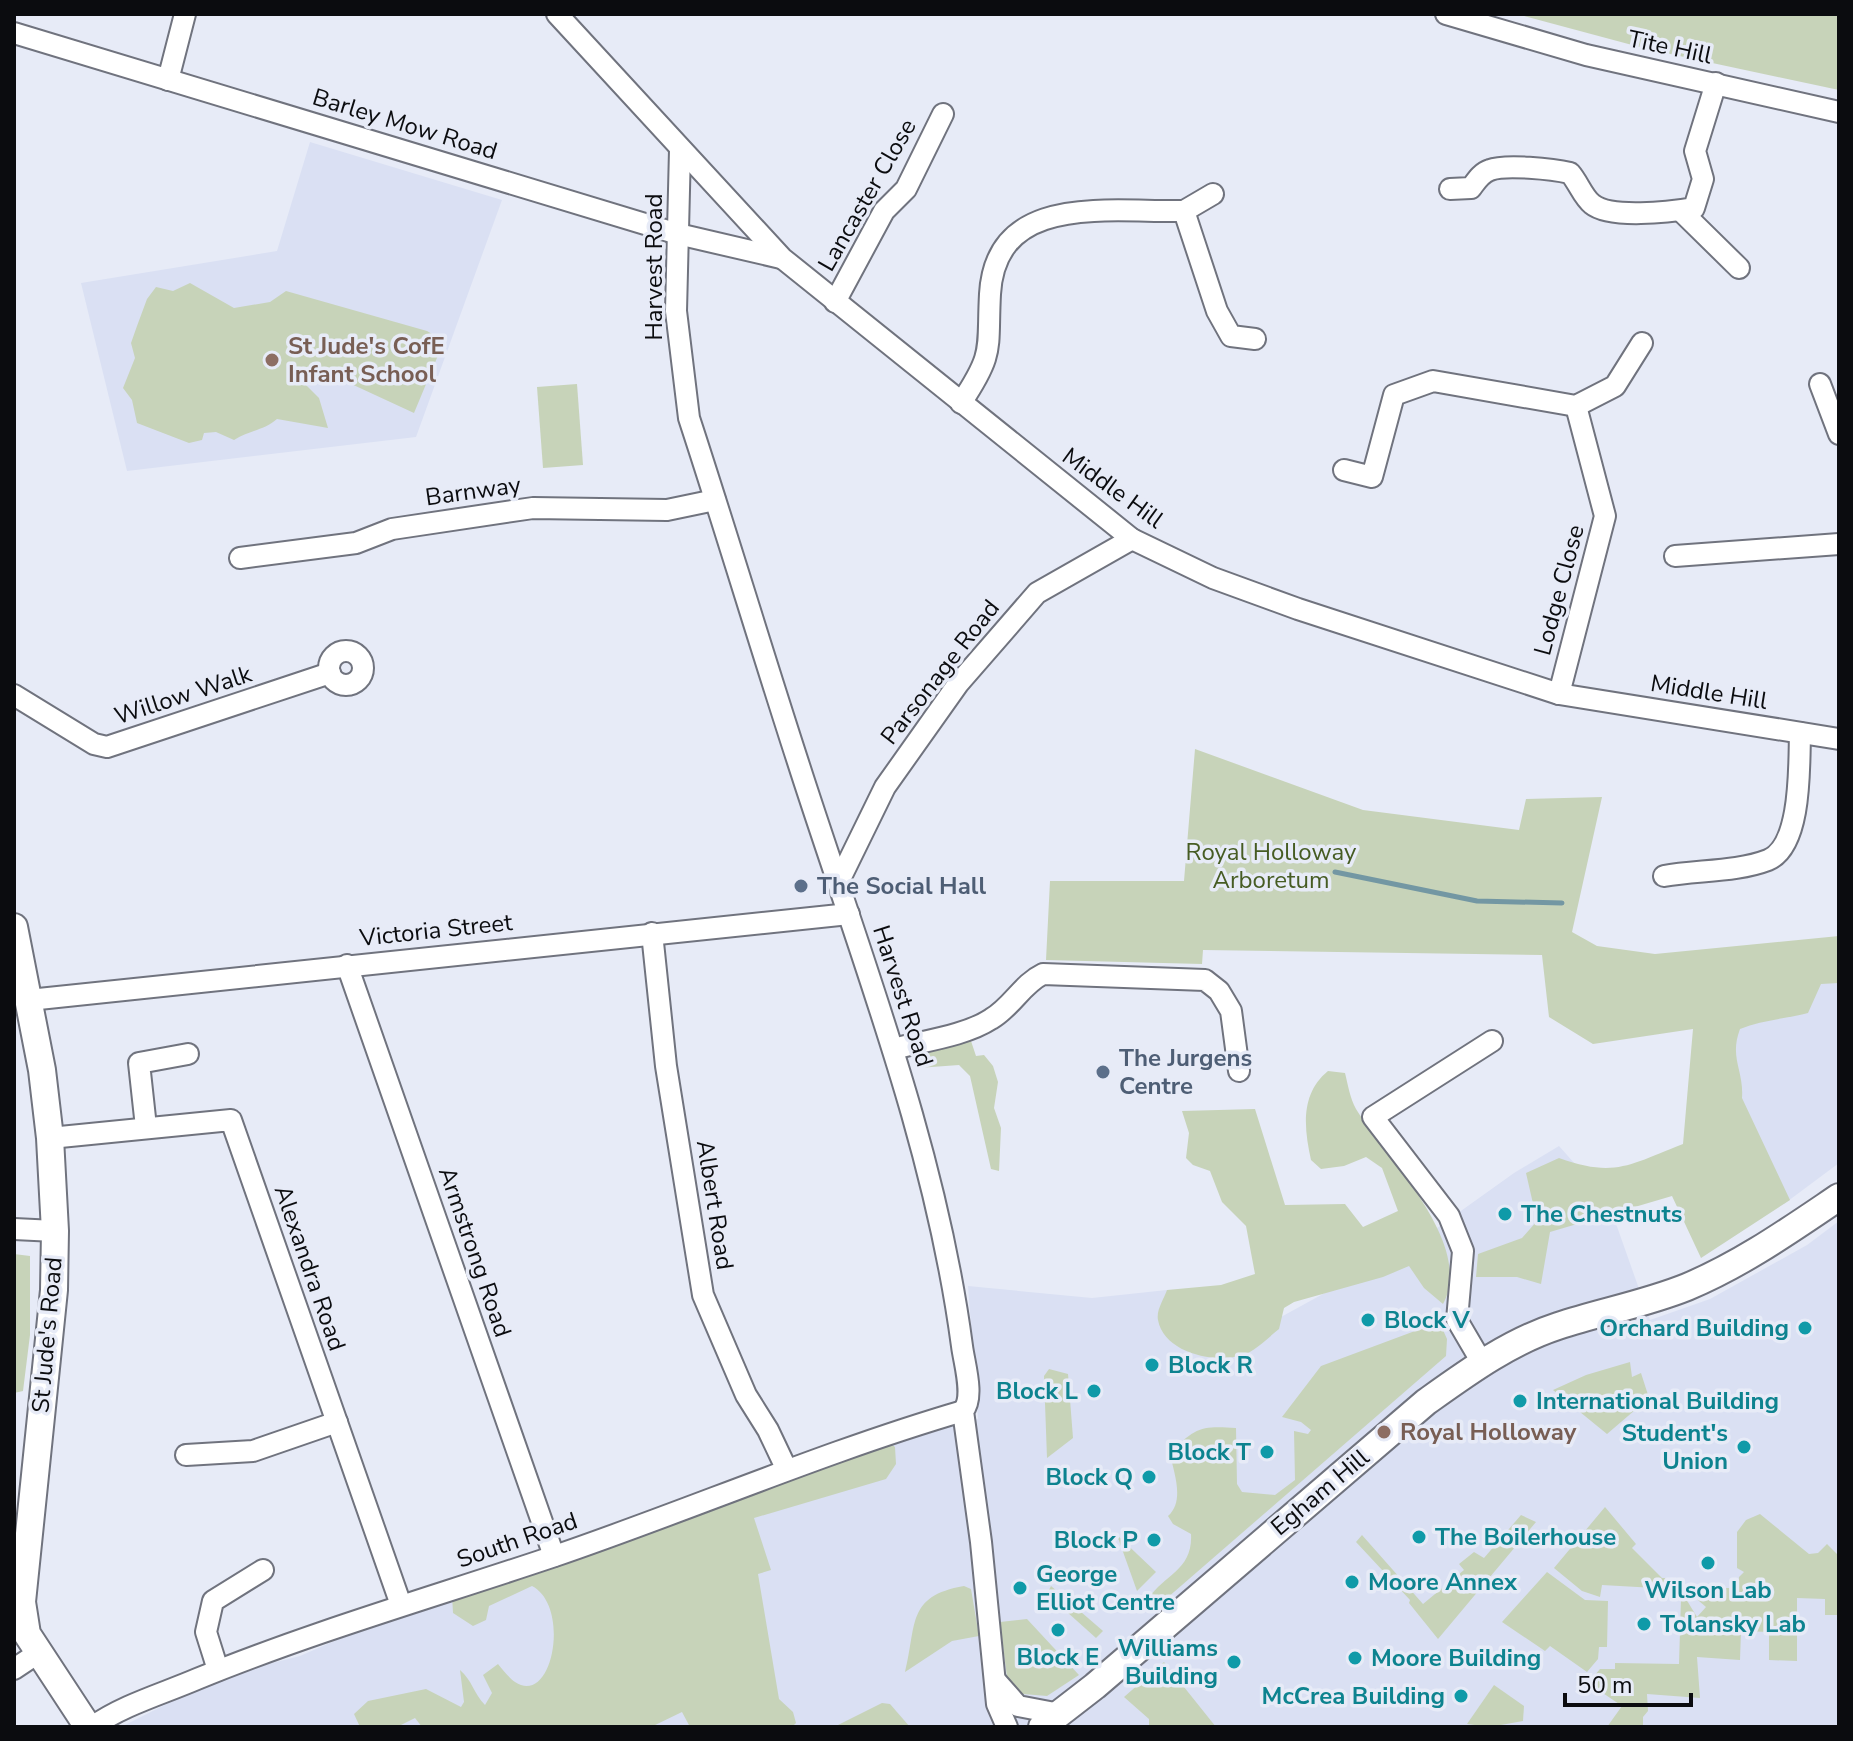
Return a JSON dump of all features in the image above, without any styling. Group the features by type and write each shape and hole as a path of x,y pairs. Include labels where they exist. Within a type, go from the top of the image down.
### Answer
{"main road":[{"name":"St Jude's Road","path":"14,927 29,1000 50,1138 55,1231 54,1290 21,1589 27,1634 90,1727"},
{"name":"Egham Hill","path":"1051,1720 1403,1421 1481,1361 1539,1333 1662,1295 1717,1274 1767,1246 1839,1197"}],"street":[{"path":"168,80 185,14"},
{"name":"Middle Hill","path":"557,14 782,258 1132,539 1213,578 1298,609 1559,694 1839,739"},
{"name":"Tite Hill","path":"1446,14 1586,55 1839,112"},
{"name":"Barley Mow Road","path":"14,33 678,234 782,258"},
{"path":"1450,189 1471,188 1482,174 1494,168 1546,169 1570,173 1589,202 1603,211 1681,211 1694,208 1702,187 1695,151 1716,83"},
{"name":"Lancaster Close","path":"835,302 884,211 906,189 943,114"},
{"name":"Harvest Road","path":"680,150 676,311 689,418 926,1158 954,1279 968,1401 963,1411 997,1704 1007,1727"},
{"path":"961,403 989,353 992,270 1000,252 1016,233 1055,214 1184,211 1213,194"},
{"path":"1184,211 1217,311 1222,338 1255,339"},
{"path":"1681,211 1739,268"},
{"path":"1344,470 1372,477 1394,395 1433,381 1576,406 1615,386 1642,343"},
{"path":"1820,384 1839,434"},
{"name":"Lodge Close","path":"1559,694 1605,516 1576,406"},
{"name":"Barnway","path":"240,558 356,543 392,529 533,508 667,510 715,500"},
{"name":"Parsonage Road","path":"838,883 885,787 958,684 1037,593 1132,539"},
{"path":"1675,556 1839,544"},
{"name":"Willow Walk","path":"14,695 94,744 107,747 330,673"},
{"path":"1664,876 1748,865 1770,859 1783,849 1796,807 1800,733"},
{"name":"Victoria Street","path":"29,1000 849,914"},
{"name":"Albert Road","path":"652,933 666,1066 703,1295 746,1395 768,1430 786,1468"},
{"name":"Armstrong Road","path":"347,965 554,1556"},
{"path":"893,1049 988,1022 1011,1005 1032,979 1043,974 1196,977 1219,991 1231,1011 1239,1071"},
{"path":"1481,1361 1457,1320 1464,1273 1458,1234 1449,1216 1373,1117 1492,1041"},
{"path":"146,1127 138,1083 139,1063 188,1054"},
{"name":"Alexandra Road","path":"50,1138 231,1120 401,1605"},
{"path":"14,1229 55,1231"},
{"name":"South Road","path":"90,1727 106,1717 218,1670 401,1605 554,1556 786,1468 963,1411"},
{"path":"186,1455 253,1451 337,1422"},
{"path":"218,1670 206,1632 208,1596 263,1570"},
{"path":"14,1669 38,1653"},
{"path":"996,1681 1018,1706 1051,1720"}],"shaded area":[{"name":"St Jude's CofE Infant School","path":"310,142 502,200 416,437 127,471 81,283 277,251"},
{"path":"1839,963 1839,1163 1784,1204 1710,1032"},
{"name":"Royal Holloway","path":"1559,1146 1608,1201 1650,1320 1710,1299 1807,1245 1839,1221 1839,1727 121,1727 224,1675 300,1656 394,1615 898,1441 978,1419 968,1286 1092,1298 1167,1290 1197,1351 1237,1341 1416,1243 1514,1173"}],"green space":[{"path":"1517,14 1839,14 1839,90 1647,49"},
{"path":"190,283 234,308 270,302 286,291 427,331 444,341 414,413 321,370 301,380 319,398 328,428 277,419 234,440 216,432 204,433 202,440 189,443 137,423 132,400 123,388 135,358 131,343 147,299 156,287 173,291"},
{"path":"577,384 583,465 543,468 537,387"},
{"name":"Royal Holloway Arboretum","path":"1195,749 1363,810 1519,830 1526,799 1602,797 1572,932 1597,946 1655,954 1839,936 1839,983 1821,984 1808,1013 1740,1029 1737,1039 1736,1056 1742,1098 1790,1200 1701,1258 1672,1196 1550,1232 1541,1284 1517,1277 1476,1277 1478,1254 1522,1238 1537,1221 1526,1173 1559,1158 1594,1167 1622,1166 1683,1144 1693,1029 1593,1044 1549,1017 1542,955 1203,950 1202,964 1046,960 1050,881 1184,881"},
{"path":"971,1041 976,1056 984,1055 993,1066 998,1082 994,1108 1001,1128 999,1171 991,1169 970,1076 959,1065 918,1068 915,1054"},
{"path":"1328,1071 1345,1073 1356,1109 1423,1202 1438,1229 1447,1255 1450,1281 1443,1304 1424,1288 1409,1266 1383,1277 1294,1302 1284,1308 1279,1329 1243,1355 1205,1357 1180,1348 1162,1331 1158,1320 1159,1308 1167,1290 1221,1285 1255,1274 1246,1226 1222,1202 1210,1171 1193,1165 1186,1158 1189,1133 1182,1111 1255,1109 1285,1205 1345,1204 1363,1227 1398,1211 1382,1168 1366,1157 1344,1166 1321,1169 1311,1160 1306,1124 1308,1101 1319,1080"},
{"path":"14,1254 30,1256 30,1335 23,1391 14,1393"},
{"path":"1423,1328 1443,1330 1447,1339 1446,1356 1159,1605 1150,1602 1148,1599 1183,1564 1190,1546 1191,1534 1173,1524 1168,1516 1177,1495 1170,1454 1199,1430 1236,1428 1237,1484 1242,1492 1275,1495 1295,1480 1294,1431 1308,1434 1311,1430 1301,1422 1282,1417 1321,1366"},
{"path":"1630,1362 1632,1377 1641,1373 1649,1398 1607,1434 1553,1390 1586,1375"},
{"path":"1049,1369 1068,1374 1073,1438 1047,1458 1044,1376"},
{"path":"883,1437 895,1447 896,1464 886,1479 754,1518 771,1570 758,1574 779,1699 793,1712 796,1723 792,1727 690,1727 682,1712 651,1727 422,1727 415,1718 397,1727 360,1727 354,1714 368,1701 426,1689 461,1707 464,1702 460,1670 485,1705 492,1693 483,1675 498,1664 515,1682 528,1686 539,1680 547,1668 554,1632 544,1597 532,1586 489,1606 486,1620 473,1626 453,1613 452,1595"},
{"path":"1605,1507 1636,1544 1632,1548 1662,1578 1669,1578 1673,1589 1602,1585 1600,1597 1582,1591 1554,1568"},
{"path":"1760,1514 1809,1554 1818,1553 1827,1544 1839,1556 1839,1615 1825,1615 1825,1599 1797,1598 1797,1661 1769,1660 1769,1632 1741,1631 1740,1660 1697,1657 1700,1698 1647,1694 1648,1711 1643,1717 1643,1727 1607,1727 1622,1706 1588,1683 1600,1669 1615,1669 1615,1663 1679,1664 1681,1599 1686,1599 1697,1617 1706,1607 1692,1595 1692,1588 1738,1588 1739,1577 1744,1572 1737,1568 1737,1532 1746,1520"},
{"path":"1521,1515 1536,1522 1438,1639 1409,1603 1410,1600 1356,1542 1362,1535 1423,1604 1464,1570 1459,1564 1474,1552 1484,1558"},
{"path":"1117,1535 1156,1572 1137,1591"},
{"path":"1547,1572 1585,1600 1608,1601 1607,1647 1599,1647 1598,1659 1587,1672 1550,1646 1545,1651 1502,1622"},
{"path":"964,1586 971,1589 979,1636 952,1641 905,1672 917,1615 923,1605 932,1597"},
{"path":"1051,1586 1103,1631 1096,1638 1047,1594"},
{"path":"1027,1619 1079,1675 1047,1696 1023,1694 1007,1677 1000,1622"},
{"path":"1164,1662 1216,1727 1149,1727 1149,1719 1124,1697"},
{"path":"1494,1685 1524,1706 1523,1721 1490,1727 1467,1724"},
{"path":"882,1703 890,1704 910,1727 834,1727"}],"waterway":[{"path":"1335,872 1477,901 1562,903"}],"place":[{"name":"St Jude's CofE Infant School","path":"272,360"},
{"name":"The Social Hall","path":"801,886"},
{"name":"The Jurgens Centre","path":"1103,1072"},
{"name":"The Chestnuts","path":"1505,1214"},
{"name":"Block V","path":"1368,1320"},
{"name":"Orchard Building","path":"1805,1328"},
{"name":"Block R","path":"1152,1365"},
{"name":"Block L","path":"1094,1391"},
{"name":"International Building","path":"1520,1401"},
{"name":"Royal Holloway","path":"1384,1432"},
{"name":"Student's Union","path":"1744,1447"},
{"name":"Block T","path":"1267,1452"},
{"name":"Block Q","path":"1149,1477"},
{"name":"The Boilerhouse","path":"1419,1537"},
{"name":"Block P","path":"1154,1540"},
{"name":"Wilson Lab","path":"1708,1563"},
{"name":"Moore Annex","path":"1352,1582"},
{"name":"George Elliot Centre","path":"1020,1588"},
{"name":"Tolansky Lab","path":"1644,1624"},
{"name":"Block E","path":"1058,1630"},
{"name":"Moore Building","path":"1355,1658"},
{"name":"Williams Building","path":"1234,1662"},
{"name":"McCrea Building","path":"1461,1696"}]}
